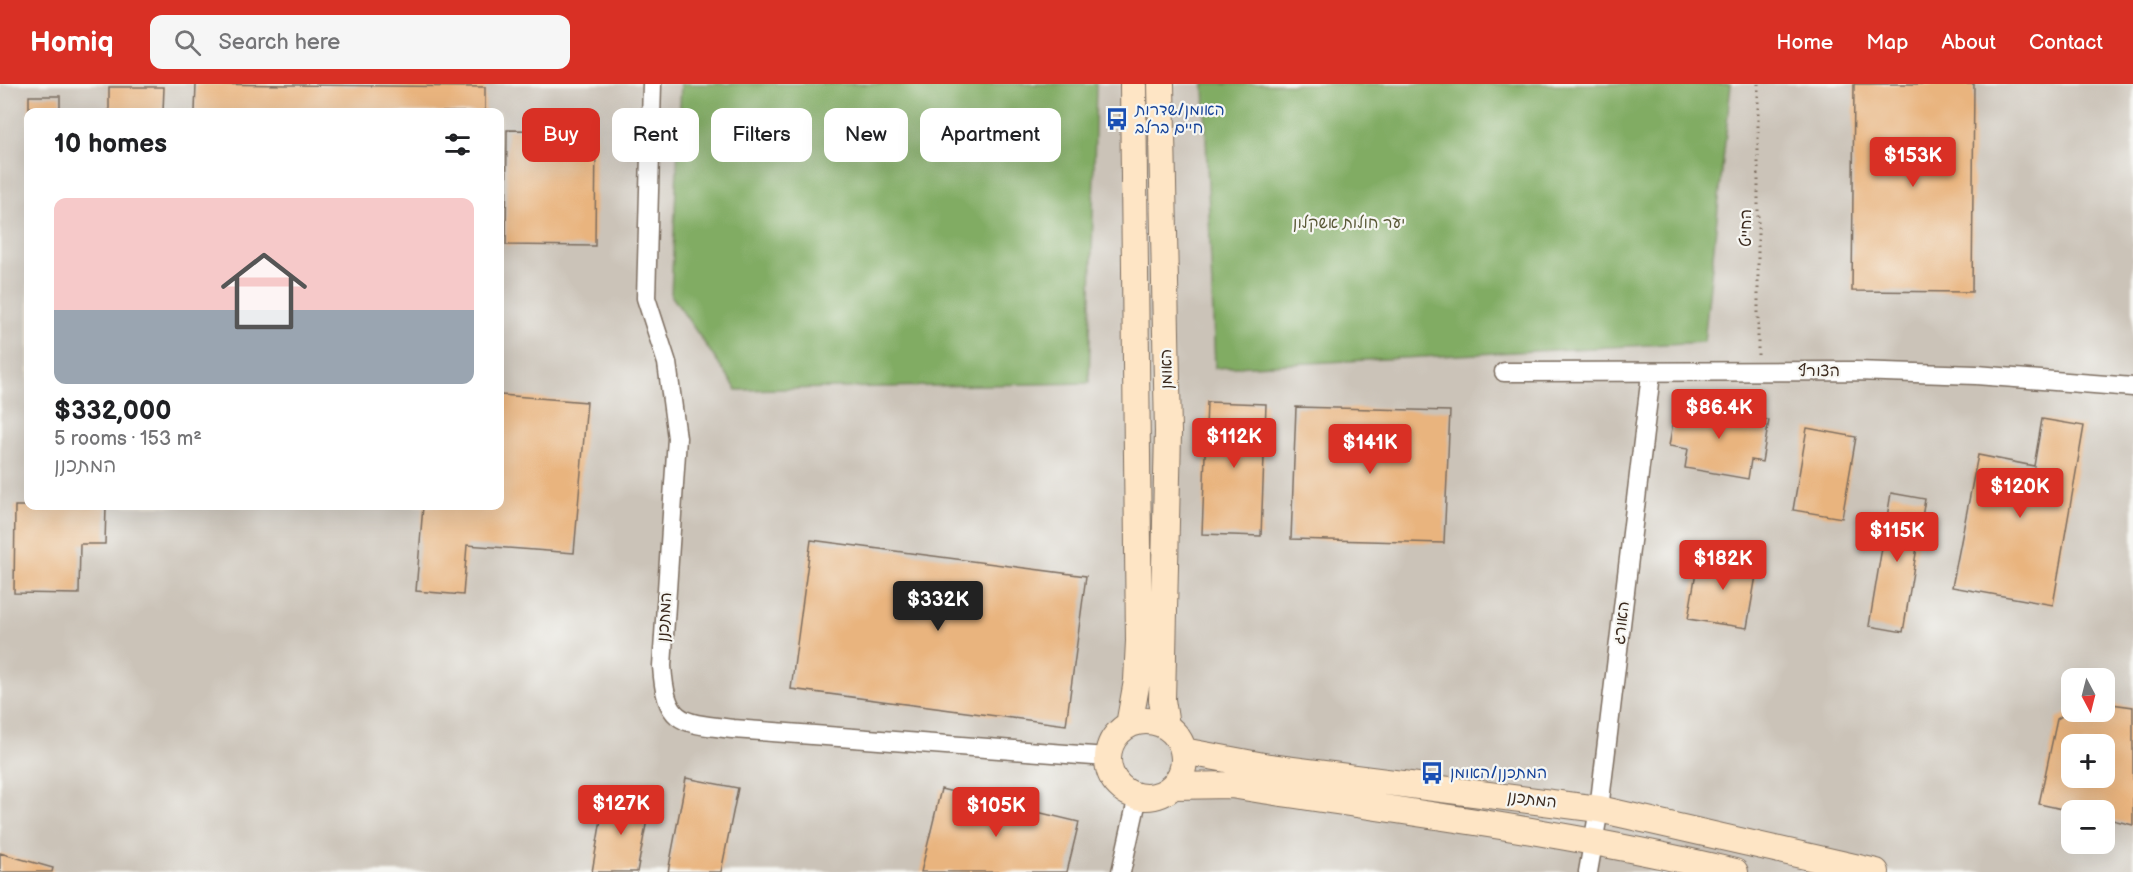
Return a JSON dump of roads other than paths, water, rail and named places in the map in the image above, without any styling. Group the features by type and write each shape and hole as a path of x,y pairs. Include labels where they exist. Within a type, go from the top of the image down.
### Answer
{"street":[{"name":"המתכנן","path":"652,84 646,298 667,363 677,438 662,666 664,695 675,714 694,724 733,729 1107,757"},
{"name":"האומן","path":"1129,725 1137,681 1139,641 1133,84"},
{"name":"האומן","path":"1161,84 1168,432 1162,700 1166,726"},
{"name":"הצורף","path":"1504,372 1651,374 1855,371 1976,375 2133,387"},
{"name":"האורג","path":"1588,872 1599,809 1651,374"},
{"path":"1148,721 1166,726 1180,741 1184,751 1183,770 1173,786 1150,797 1138,796 1128,793 1112,778 1107,757 1114,738 1129,725 1148,721"},
{"name":"המתכנן","path":"1184,751 1269,767 1599,809 1876,872"},
{"name":"המתכנן","path":"1173,786 1231,785 1594,842 1735,872"},
{"path":"1121,872 1138,796"}],"place":[{"name":"האומן/שדרות חיים ברלב","path":"1117,119"},
{"name":"המתכנן/האומן","path":"1432,773"}],"park label":[{"name":"יער חולות אשקלון","path":"1349,223"}]}
